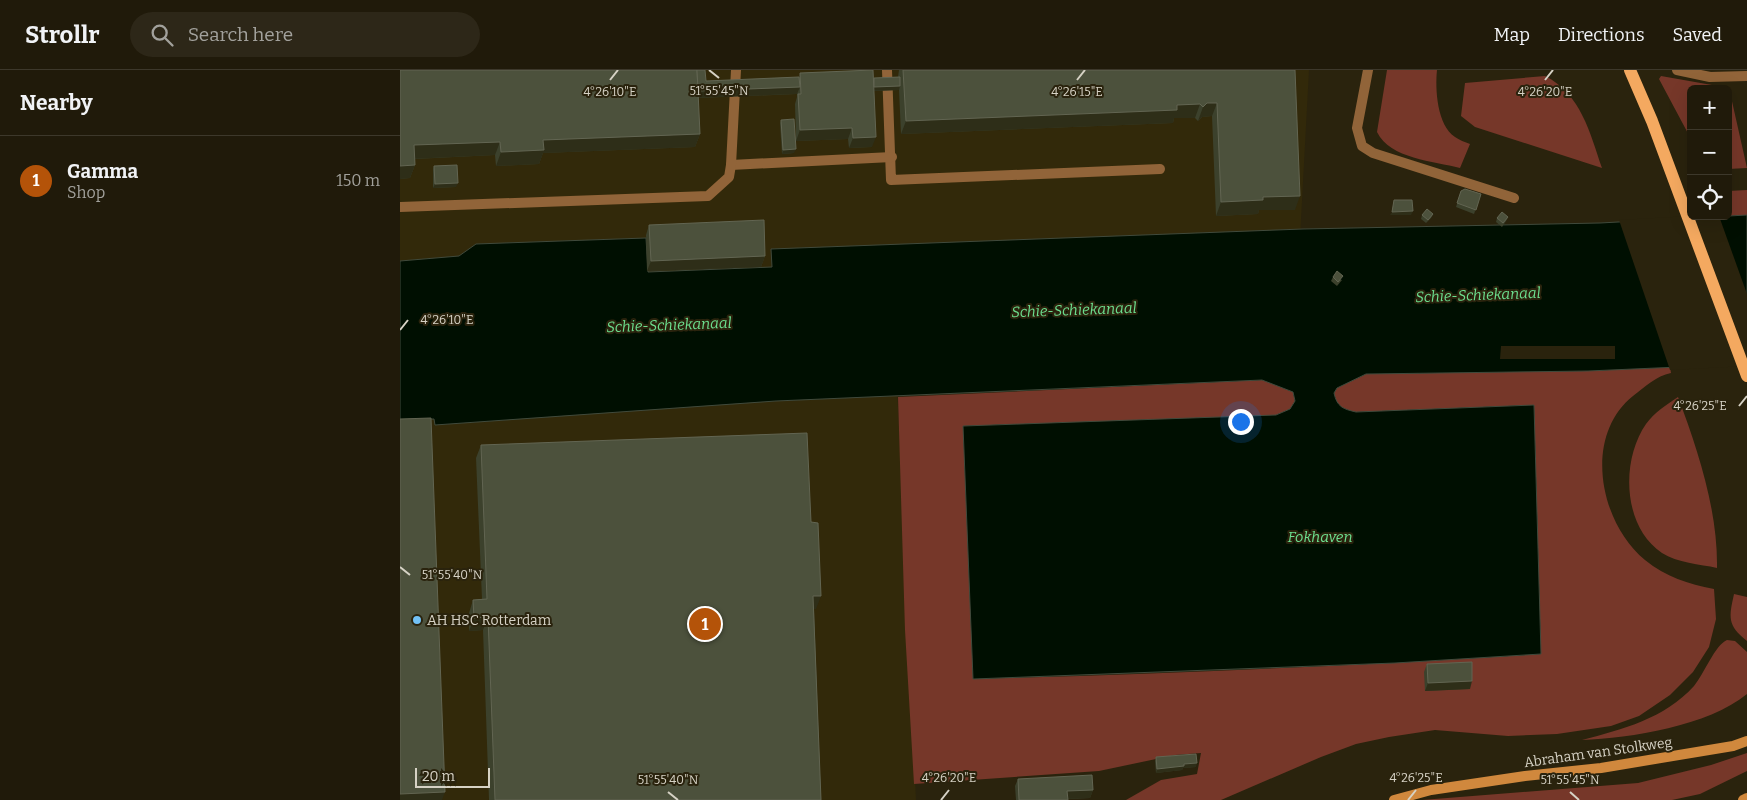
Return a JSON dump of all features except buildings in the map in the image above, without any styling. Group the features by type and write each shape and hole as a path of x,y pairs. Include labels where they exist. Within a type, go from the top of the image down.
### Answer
{"main road":[{"path":"1630,70 1652,121 1747,376"}],"street":[{"name":"Abraham van Stolkweg","path":"1394,800 1431,790 1525,776 1601,768 1733,746 1747,741"},
{"path":"1743,800 1747,798"}],"lane":[{"path":"400,207 708,196 729,177 736,70"},
{"path":"887,70 892,157 891,180 1160,169"},
{"path":"1368,70 1357,128 1362,146 1373,153 1514,198"},
{"path":"1676,70 1710,77 1747,76"},
{"path":"731,165 892,157"}],"shaded area":[{"path":"400,70 1309,70 1300,238 891,254 916,800 400,800"},
{"path":"1387,70 1437,70 1438,106 1444,124 1455,137 1470,144 1460,168 1414,158 1392,148 1383,141 1377,132"},
{"path":"1545,76 1567,93 1576,104 1588,128 1602,168 1475,127 1461,116 1465,83"},
{"path":"1661,76 1712,85 1687,85 1687,132 1659,79"},
{"path":"1732,101 1747,168 1732,169"},
{"path":"1747,190 1747,215 1732,216 1732,191"},
{"path":"1670,367 1671,373 1656,379 1646,386 1633,396 1617,413 1607,433 1603,455 1603,479 1608,502 1617,524 1629,544 1645,560 1661,571 1686,582 1714,589 1716,619 1709,647 1693,672 1670,695 1639,716 1611,726 1557,734 1508,736 1435,730 1389,737 1356,744 1321,757 1221,800 1126,800 1161,780 1197,774 1201,753 1175,755 1099,771 914,784 905,630 898,397 1262,380 1293,392 1295,401 1290,409 1276,415 963,426 974,679 1187,672 1541,654 1534,405 1356,412 1341,407 1334,393 1337,388 1366,374 1588,371"},
{"path":"1678,397 1693,438 1705,481 1714,525 1717,568 1682,561 1662,553 1649,541 1639,527 1633,510 1630,474 1632,456 1638,439 1653,416"},
{"path":"1734,594 1747,597 1747,641 1736,630 1731,620"},
{"path":"1727,640 1735,641 1747,652 1747,694 1731,705 1691,722 1645,733 1582,740 1628,727 1670,707 1694,686 1718,648"},
{"path":"1747,753 1747,771 1700,794 1672,800 1422,800 1638,783 1711,765"}],"water":[{"path":"1747,215 1747,364 1588,371 1366,374 1337,388 1334,393 1341,407 1356,412 1534,405 1541,654 1395,663 973,679 963,426 1276,415 1290,409 1295,401 1293,392 1262,380 776,401 435,425 434,419 400,420 400,261 459,256 476,244 646,238 648,272 772,267 771,249 1303,229 1600,223 1687,218 1687,220 1732,220 1732,216"}],"pier":[{"path":"1687,216 1687,220 1720,220 1747,294 1747,366 1670,370 1619,220"},
{"path":"1501,346 1615,346 1615,359 1500,359"}],"place":[{"name":"AH HSC Rotterdam","path":"417,620"},
{"name":"Gamma","path":"705,624"}],"water label":[{"name":"Schie-Schiekanaal","path":"1478,295"},
{"name":"Schie-Schiekanaal","path":"1074,310"},
{"name":"Schie-Schiekanaal","path":"669,325"},
{"name":"Fokhaven","path":"1320,537"}]}
